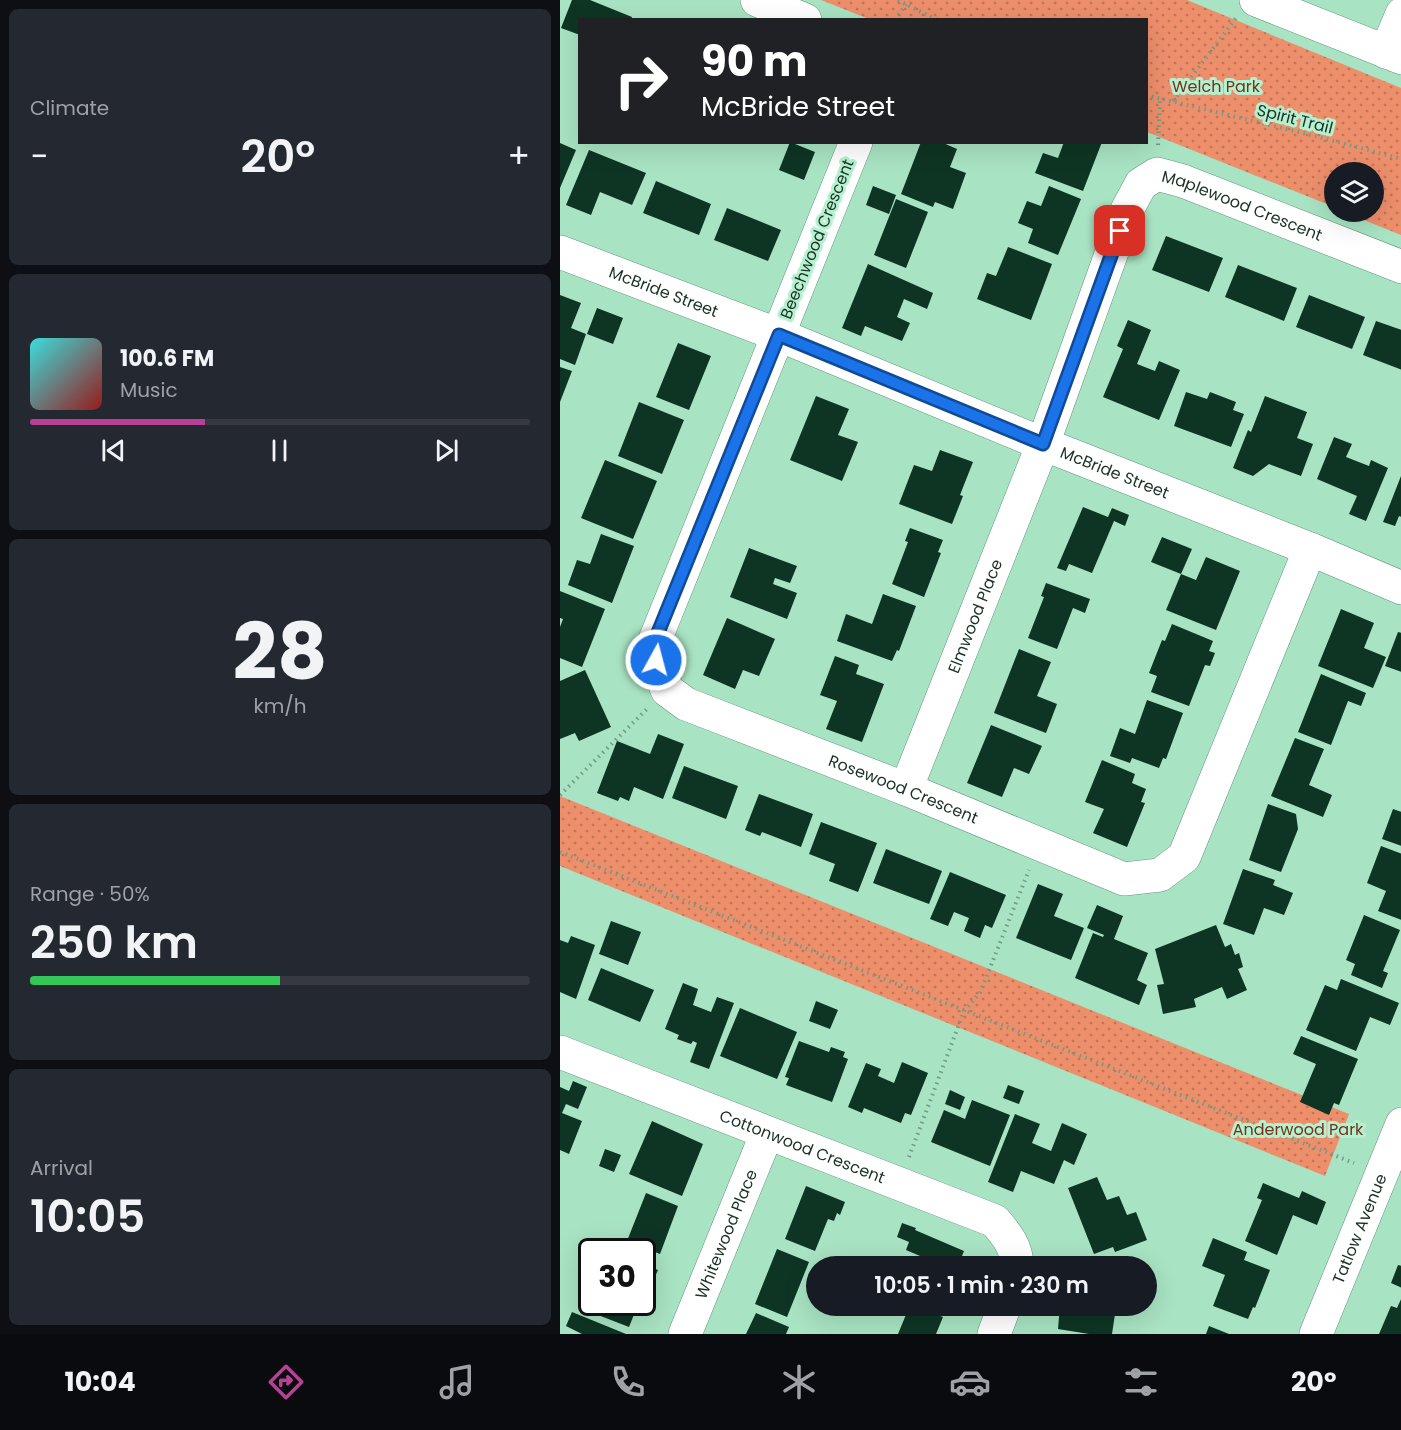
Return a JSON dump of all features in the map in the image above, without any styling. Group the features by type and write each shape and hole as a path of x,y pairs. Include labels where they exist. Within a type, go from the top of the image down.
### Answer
{"street":[{"path":"757,0 799,18"},
{"path":"1250,4 1394,55 1402,14"},
{"name":"Beechwood Crescent","path":"779,335 855,144"},
{"name":"Maplewood Crescent","path":"1043,444 1127,210 1141,184 1157,174 1402,267"},
{"name":"McBride Street","path":"560,252 779,335 1402,588"},
{"path":"667,690 656,660 655,640 779,335"},
{"name":"Elmwood Place","path":"906,789 1043,444"},
{"name":"Rosewood Crescent","path":"667,690 686,704 906,789 1124,879 1160,875 1184,857 1310,549"},
{"name":"Cottonwood Crescent","path":"560,1052 995,1221 1010,1239 1016,1256"},
{"name":"Tatlow Avenue","path":"1316,1334 1402,1124"},
{"name":"Whitewood Place","path":"685,1334 767,1133"},
{"path":"994,1334 1001,1316"}],"path":[{"path":"898,0 908,2 934,18"},
{"path":"896,18 908,2"},
{"path":"1173,101 1250,4"},
{"name":"Spirit Trail","path":"1148,95 1402,159"},
{"path":"1157,174 1160,98"},
{"path":"560,795 667,690"},
{"path":"899,1183 964,1011 980,993 1039,845"},
{"path":"560,852 1361,1166"}],"green space":[{"name":"Welch Park","path":"821,0 1187,0 1401,88 1401,235 1369,222 1384,222 1384,162 1324,162 1324,203 1148,132 1148,18 866,18"},
{"name":"Anderwood Park","path":"560,796 1349,1114 1325,1176 560,866"}],"building":[{"path":"572,0 590,0 632,17 578,18 578,34 561,28"},
{"path":"560,143 576,150 560,188"},
{"path":"789,144 815,152 804,180 779,170"},
{"path":"920,144 946,144 957,149 950,167 966,173 953,209 935,202 933,207 901,194"},
{"path":"1063,144 1101,144 1083,191 1035,173 1043,153 1058,158"},
{"path":"589,150 646,173 632,205 600,192 591,215 566,205"},
{"path":"656,181 711,204 699,235 643,213"},
{"path":"873,186 896,195 889,214 866,205"},
{"path":"1049,186 1081,199 1058,255 1028,243 1033,229 1018,223 1027,201 1041,206"},
{"path":"896,199 928,212 906,268 874,255"},
{"path":"727,208 781,230 768,261 714,240"},
{"path":"1166,236 1223,258 1209,292 1152,270"},
{"path":"1008,247 1052,264 1031,320 977,299 987,273 996,276"},
{"path":"868,264 933,293 927,309 904,299 897,317 910,323 902,341 865,326 861,336 842,328"},
{"path":"1238,265 1297,288 1284,321 1225,297"},
{"path":"560,295 581,303 571,328 586,334 575,365 560,359"},
{"path":"1309,295 1365,317 1352,349 1296,327"},
{"path":"597,308 623,318 613,344 587,334"},
{"path":"1128,320 1151,330 1137,364 1155,371 1159,361 1180,370 1159,420 1103,397 1123,349 1117,346"},
{"path":"1376,321 1402,330 1402,370 1363,355"},
{"path":"678,343 711,356 689,410 656,397"},
{"path":"560,367 572,371 560,402"},
{"path":"1186,392 1207,399 1210,392 1236,402 1233,410 1244,414 1231,447 1174,426"},
{"path":"816,396 849,409 838,435 858,442 842,481 790,460"},
{"path":"1265,396 1307,412 1297,438 1313,444 1301,476 1269,464 1253,476 1233,468 1248,430 1251,432"},
{"path":"639,402 684,420 662,474 618,456"},
{"path":"1334,437 1352,444 1346,457 1369,466 1371,460 1388,468 1366,521 1349,514 1357,496 1317,479"},
{"path":"940,450 973,462 952,524 899,504 914,465 932,471"},
{"path":"605,460 657,481 633,539 581,518"},
{"path":"1401,476 1402,517 1399,516 1395,526 1383,522"},
{"path":"1083,507 1108,517 1112,508 1129,515 1125,526 1114,521 1092,573 1069,564 1066,571 1057,568"},
{"path":"910,528 943,540 938,552 941,553 924,597 892,584 908,542 905,541"},
{"path":"601,534 634,546 612,603 568,585 577,560 590,564"},
{"path":"1162,537 1192,549 1181,574 1151,562"},
{"path":"749,548 797,566 790,583 775,578 773,584 797,593 787,619 730,597"},
{"path":"1206,557 1240,571 1216,630 1166,610 1181,574 1196,580"},
{"path":"1046,583 1090,599 1085,613 1073,608 1057,649 1028,638 1044,597 1041,596"},
{"path":"560,591 605,609 582,667 560,658 560,627 563,619 560,618"},
{"path":"883,594 916,606 899,651 897,650 892,661 837,641 846,614 872,624"},
{"path":"1341,609 1374,623 1364,648 1386,657 1373,688 1318,666"},
{"path":"727,618 775,639 759,676 743,670 735,689 703,675"},
{"path":"1172,624 1213,641 1209,651 1215,653 1210,666 1205,665 1189,706 1151,692 1157,676 1149,673 1162,640 1165,641"},
{"path":"1398,632 1402,633 1402,672 1385,666"},
{"path":"1019,649 1051,662 1037,696 1057,704 1046,733 994,713"},
{"path":"835,656 859,665 856,674 884,684 862,742 826,729 837,701 820,695"},
{"path":"585,670 611,727 579,741 575,733 560,739 560,681"},
{"path":"1321,674 1366,693 1361,706 1348,701 1331,745 1298,732"},
{"path":"1147,700 1183,713 1166,759 1163,758 1159,768 1132,758 1130,763 1110,756 1120,728 1135,734"},
{"path":"991,725 1042,746 1029,774 1014,768 1002,797 967,783"},
{"path":"658,734 684,744 663,799 634,787 629,801 620,797 618,801 597,793 617,741 650,754"},
{"path":"1295,738 1324,749 1309,785 1332,795 1323,817 1271,796"},
{"path":"1102,760 1135,774 1132,783 1146,789 1141,802 1145,803 1127,847 1093,833 1104,809 1085,802"},
{"path":"684,766 738,786 726,819 672,798"},
{"path":"759,794 813,814 801,847 762,832 760,836 745,830"},
{"path":"1268,804 1296,814 1298,829 1281,872 1249,860"},
{"path":"1393,809 1402,812 1402,846 1382,839"},
{"path":"821,822 877,843 858,892 829,881 835,864 809,854"},
{"path":"1381,846 1402,854 1402,920 1378,911 1386,891 1367,883"},
{"path":"886,849 942,871 929,904 873,883"},
{"path":"1243,869 1275,880 1273,885 1293,893 1284,915 1264,908 1254,935 1223,924"},
{"path":"950,872 1006,895 992,928 985,925 980,938 964,931 969,918 954,912 948,926 930,919"},
{"path":"1038,884 1063,894 1054,916 1084,928 1071,960 1016,938"},
{"path":"1097,905 1123,916 1114,939 1148,953 1137,980 1147,985 1139,1005 1075,978 1093,933 1103,937 1104,935 1087,928"},
{"path":"1364,915 1400,930 1383,971 1388,973 1382,988 1351,975 1355,964 1346,960"},
{"path":"611,921 641,932 628,965 599,954"},
{"path":"1216,925 1225,947 1231,944 1235,955 1239,953 1243,967 1238,969 1247,990 1227,999 1222,987 1194,999 1196,1007 1163,1014 1157,985 1164,984 1155,949"},
{"path":"571,936 595,945 576,999 560,992 560,940 568,943"},
{"path":"601,968 654,990 640,1022 588,1000"},
{"path":"1341,979 1399,1003 1390,1025 1370,1017 1356,1051 1306,1030 1325,985 1337,990"},
{"path":"683,983 698,989 693,1005 711,1012 717,997 734,1003 709,1069 690,1062 697,1043 693,1041 691,1044 677,1039 679,1035 665,1029"},
{"path":"816,1001 838,1010 830,1029 809,1021"},
{"path":"740,1008 797,1032 777,1079 720,1056"},
{"path":"1301,1036 1358,1059 1339,1105 1334,1103 1329,1115 1300,1102 1316,1064 1293,1054"},
{"path":"799,1041 829,1052 831,1047 845,1052 843,1057 848,1059 832,1102 786,1085 789,1078 785,1077"},
{"path":"902,1062 928,1073 911,1115 905,1113 901,1123 864,1108 862,1113 848,1107 866,1063 881,1069 878,1076 894,1083"},
{"path":"573,1081 587,1087 578,1109 566,1104 562,1113 582,1121 569,1154 560,1150 560,1087 569,1091"},
{"path":"1008,1085 1024,1091 1019,1104 1003,1098"},
{"path":"950,1090 965,1097 960,1110 945,1104"},
{"path":"972,1100 1010,1115 990,1166 931,1142 944,1110 965,1119"},
{"path":"1015,1114 1040,1124 1032,1143 1051,1151 1062,1123 1087,1134 1074,1165 1064,1160 1054,1184 1021,1171 1013,1192 988,1182"},
{"path":"652,1121 703,1144 682,1196 629,1174"},
{"path":"605,1149 621,1155 614,1172 599,1166"},
{"path":"1097,1177 1107,1200 1119,1196 1127,1215 1136,1212 1147,1240 1115,1252 1113,1247 1094,1254 1068,1188"},
{"path":"1263,1183 1299,1198 1302,1191 1326,1202 1317,1225 1293,1215 1277,1255 1245,1241 1262,1200 1257,1198"},
{"path":"806,1186 845,1202 840,1215 837,1213 834,1221 828,1219 815,1251 785,1239"},
{"path":"646,1193 678,1206 660,1254 656,1252 656,1238 628,1238"},
{"path":"902,1223 964,1251 962,1256 920,1256 906,1250 909,1242 897,1237"},
{"path":"1213,1238 1247,1252 1244,1260 1270,1270 1255,1308 1253,1307 1248,1319 1213,1306 1225,1275 1202,1266"},
{"path":"777,1249 806,1261 806,1270 787,1317 755,1304"},
{"path":"1398,1265 1402,1266 1402,1288 1391,1283"},
{"path":"1402,1297 1402,1334 1379,1334 1391,1306 1397,1308"},
{"path":"572,1312 626,1334 582,1334 566,1326"},
{"path":"756,1313 789,1327 786,1334 746,1334"},
{"path":"601,1316 633,1316 629,1327"},
{"path":"905,1316 943,1317 936,1334 898,1334"},
{"path":"1059,1316 1115,1316 1112,1334 1089,1334 1058,1329"},
{"path":"1209,1326 1229,1334 1206,1334"}],"route":[{"path":"656,660 655,640 779,335 1043,444 1120,231"}]}
